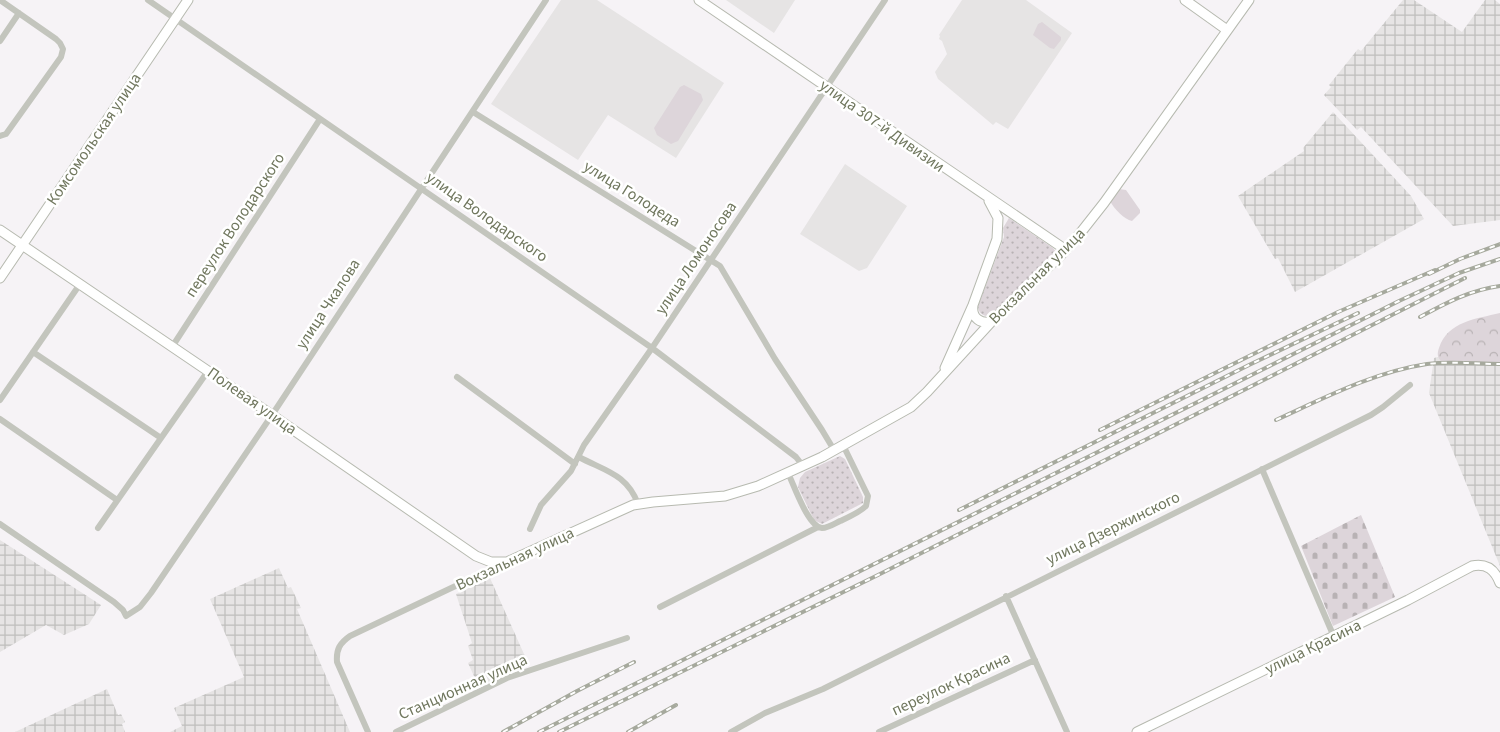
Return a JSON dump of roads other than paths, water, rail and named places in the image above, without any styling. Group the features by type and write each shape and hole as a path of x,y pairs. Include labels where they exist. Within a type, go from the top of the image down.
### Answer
{"main road":[{"name":"Комсомольская улица","path":"0,278 188,0"},
{"name":"улица 307-й Дивизии","path":"699,0 1066,250"},
{"path":"1185,0 1227,30"},
{"name":"Вокзальная улица","path":"507,562 620,510 638,504 725,496 758,486 844,445 911,407 934,385 993,320 1066,250 1100,208 1249,0"},
{"path":"934,385 952,354 994,250 998,232 996,212 989,200 982,194"},
{"name":"Полевая улица","path":"0,230 476,556 491,562 507,562"},
{"path":"972,305 973,314 979,320 984,322 993,320"},
{"name":"улица Красина","path":"1137,732 1472,566 1488,567 1495,572 1500,583"}],"street":[{"path":"0,0 60,43 63,49 63,53 6,134 0,136"},
{"name":"улица Володарского","path":"148,0 652,348 791,453 803,466"},
{"name":"улица Чкалова","path":"0,524 114,602 123,610 126,616 140,607 272,415 546,0"},
{"name":"улица Ломоносова","path":"530,529 541,506 563,482 579,457 584,445 712,260 885,0"},
{"path":"0,40 18,13"},
{"name":"улица Голодеда","path":"473,112 712,260 725,273 762,337 834,450"},
{"name":"переулок Володарского","path":"172,346 320,119"},
{"path":"0,400 80,284"},
{"path":"34,352 161,438"},
{"path":"98,528 208,371"},
{"path":"457,378 575,464"},
{"name":"улица Дзержинского","path":"731,732 765,713 823,689 1371,415 1410,385"},
{"path":"0,419 118,500"},
{"path":"660,607 818,527 831,525 866,506 868,496 844,445"},
{"path":"579,457 626,482 635,494 638,504"},
{"path":"1262,469 1334,636"},
{"path":"788,473 811,521 818,527"},
{"path":"476,556 483,565 482,571 478,576"},
{"name":"Вокзальная улица","path":"368,732 337,662 336,654 340,644 350,636 507,562"},
{"path":"1006,596 1067,732"},
{"name":"Станционная улица","path":"396,732 507,678 627,638"},
{"name":"переулок Красина","path":"879,732 1035,660"}],"railway":[{"path":"1429,274 1460,259 1500,244"},
{"path":"539,732 1399,301 1459,273 1500,259"},
{"path":"1100,430 1338,312 1435,270"},
{"path":"559,732 878,575 1465,278"},
{"path":"1420,317 1468,294 1500,286"},
{"path":"959,510 1249,365 1358,313"},
{"path":"1276,420 1369,379 1407,368 1445,363 1500,364"},
{"path":"503,732 634,662"},
{"path":"628,732 676,705"}]}
